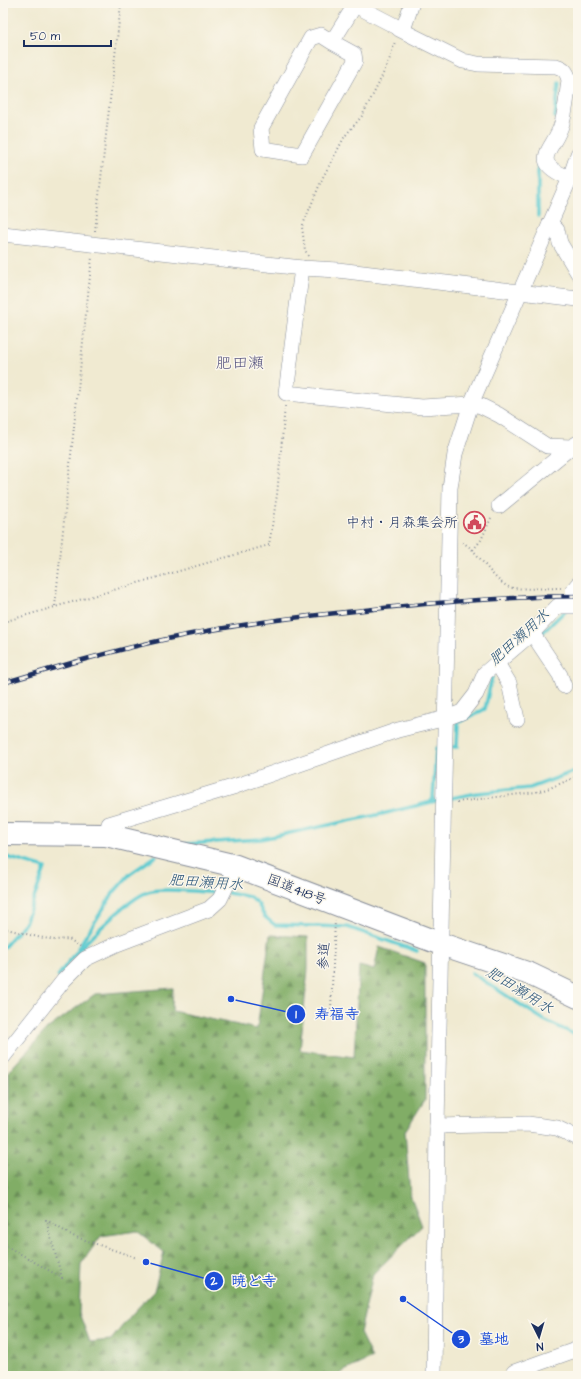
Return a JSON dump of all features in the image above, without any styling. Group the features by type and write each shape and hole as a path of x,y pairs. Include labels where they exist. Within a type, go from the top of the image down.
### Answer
{"highway":[{"name":"国道418号","path":"3,834 106,835 236,866 441,944 530,974 578,997"}],"street":[{"path":"401,30 412,3"},
{"path":"332,42 353,4 401,30 463,60 478,64 556,66 563,68 567,73 569,80 562,124 556,137 547,150 546,160 550,168 570,178"},
{"path":"321,35 332,42 354,54 355,61 302,155 263,149 261,128 311,38 321,35"},
{"path":"434,1376 437,1126 450,488 455,454 471,404 570,178 578,154"},
{"path":"550,223 556,230 560,243 578,273"},
{"path":"3,234 302,268 338,270 578,299"},
{"path":"302,268 286,393 422,407 471,404 481,406 499,415 547,446 574,445"},
{"path":"499,506 574,445"},
{"path":"106,835 109,824 236,786 398,730 446,718 462,712 476,694 485,673 532,633 558,606 578,606"},
{"path":"532,633 560,675 564,686"},
{"path":"497,663 509,683 517,719"},
{"path":"3,1057 64,980 85,959 209,909 220,899 236,866"},
{"path":"437,1126 528,1124 557,1128 578,1138"},
{"path":"511,1376 514,1372 578,1350"}],"path":[{"path":"55,606 121,4 101,3"},
{"path":"305,250 302,227 320,186 345,136 362,116 389,61 401,30"},
{"path":"3,622 269,545 277,495 286,393"},
{"path":"473,550 481,540 499,506"},
{"path":"448,542 469,545 484,566 509,587 575,587"},
{"path":"444,804 464,800 536,792 550,788 578,776"},
{"name":"参道","path":"331,1009 336,904"},
{"path":"3,928 55,940 70,939 93,955"},
{"path":"3,1244 62,1278 46,1220 73,1236 137,1258"}],"green space":[{"path":"270,935 308,937 308,969 300,1050 354,1057 359,966 374,970 379,947 425,963 425,1100 405,1131 410,1194 422,1226 373,1274 360,1333 372,1358 344,1371 339,1376 3,1376 3,1153 9,1119 9,1071 47,1029 95,994 173,988 172,1011 257,1029","holes":["137,1231 164,1252 154,1291 132,1314 111,1340 90,1342 79,1313 81,1264 101,1236"]}],"waterway":[{"name":"肥田瀬用水","path":"555,117 559,83"},
{"name":"肥田瀬用水","path":"538,166 538,216"},
{"name":"肥田瀬用水","path":"539,636 565,611"},
{"name":"肥田瀬用水","path":"448,747 457,747 458,723 485,709 492,677"},
{"name":"肥田瀬用水","path":"431,801 433,799 436,748 441,748"},
{"name":"肥田瀬用水","path":"446,799 477,793 530,788 578,770"},
{"name":"肥田瀬用水","path":"185,844 261,839 382,814 440,800"},
{"path":"3,856 45,868 25,923 3,948"},
{"name":"肥田瀬用水","path":"78,948 114,892 130,874 156,856"},
{"name":"肥田瀬用水","path":"72,957 110,919 133,900 144,894 159,890 185,890 218,893"},
{"name":"肥田瀬用水","path":"228,893 250,897 258,904 265,917 275,925 347,927 417,951"},
{"name":"肥田瀬用水","path":"58,976 72,957"},
{"name":"肥田瀬用水","path":"472,973 544,1020 578,1036"}],"railway":[{"path":"3,683 146,644 189,634 256,623 323,614 433,603 578,596"}],"place":[{"name":"中村・月森集会所","path":"474,522"},
{"name":"寿福寺","path":"231,999"},
{"name":"暁ど寺","path":"146,1262"},
{"name":"墓地","path":"403,1299"}],"district":[{"name":"肥田瀬","path":"240,362"}]}
